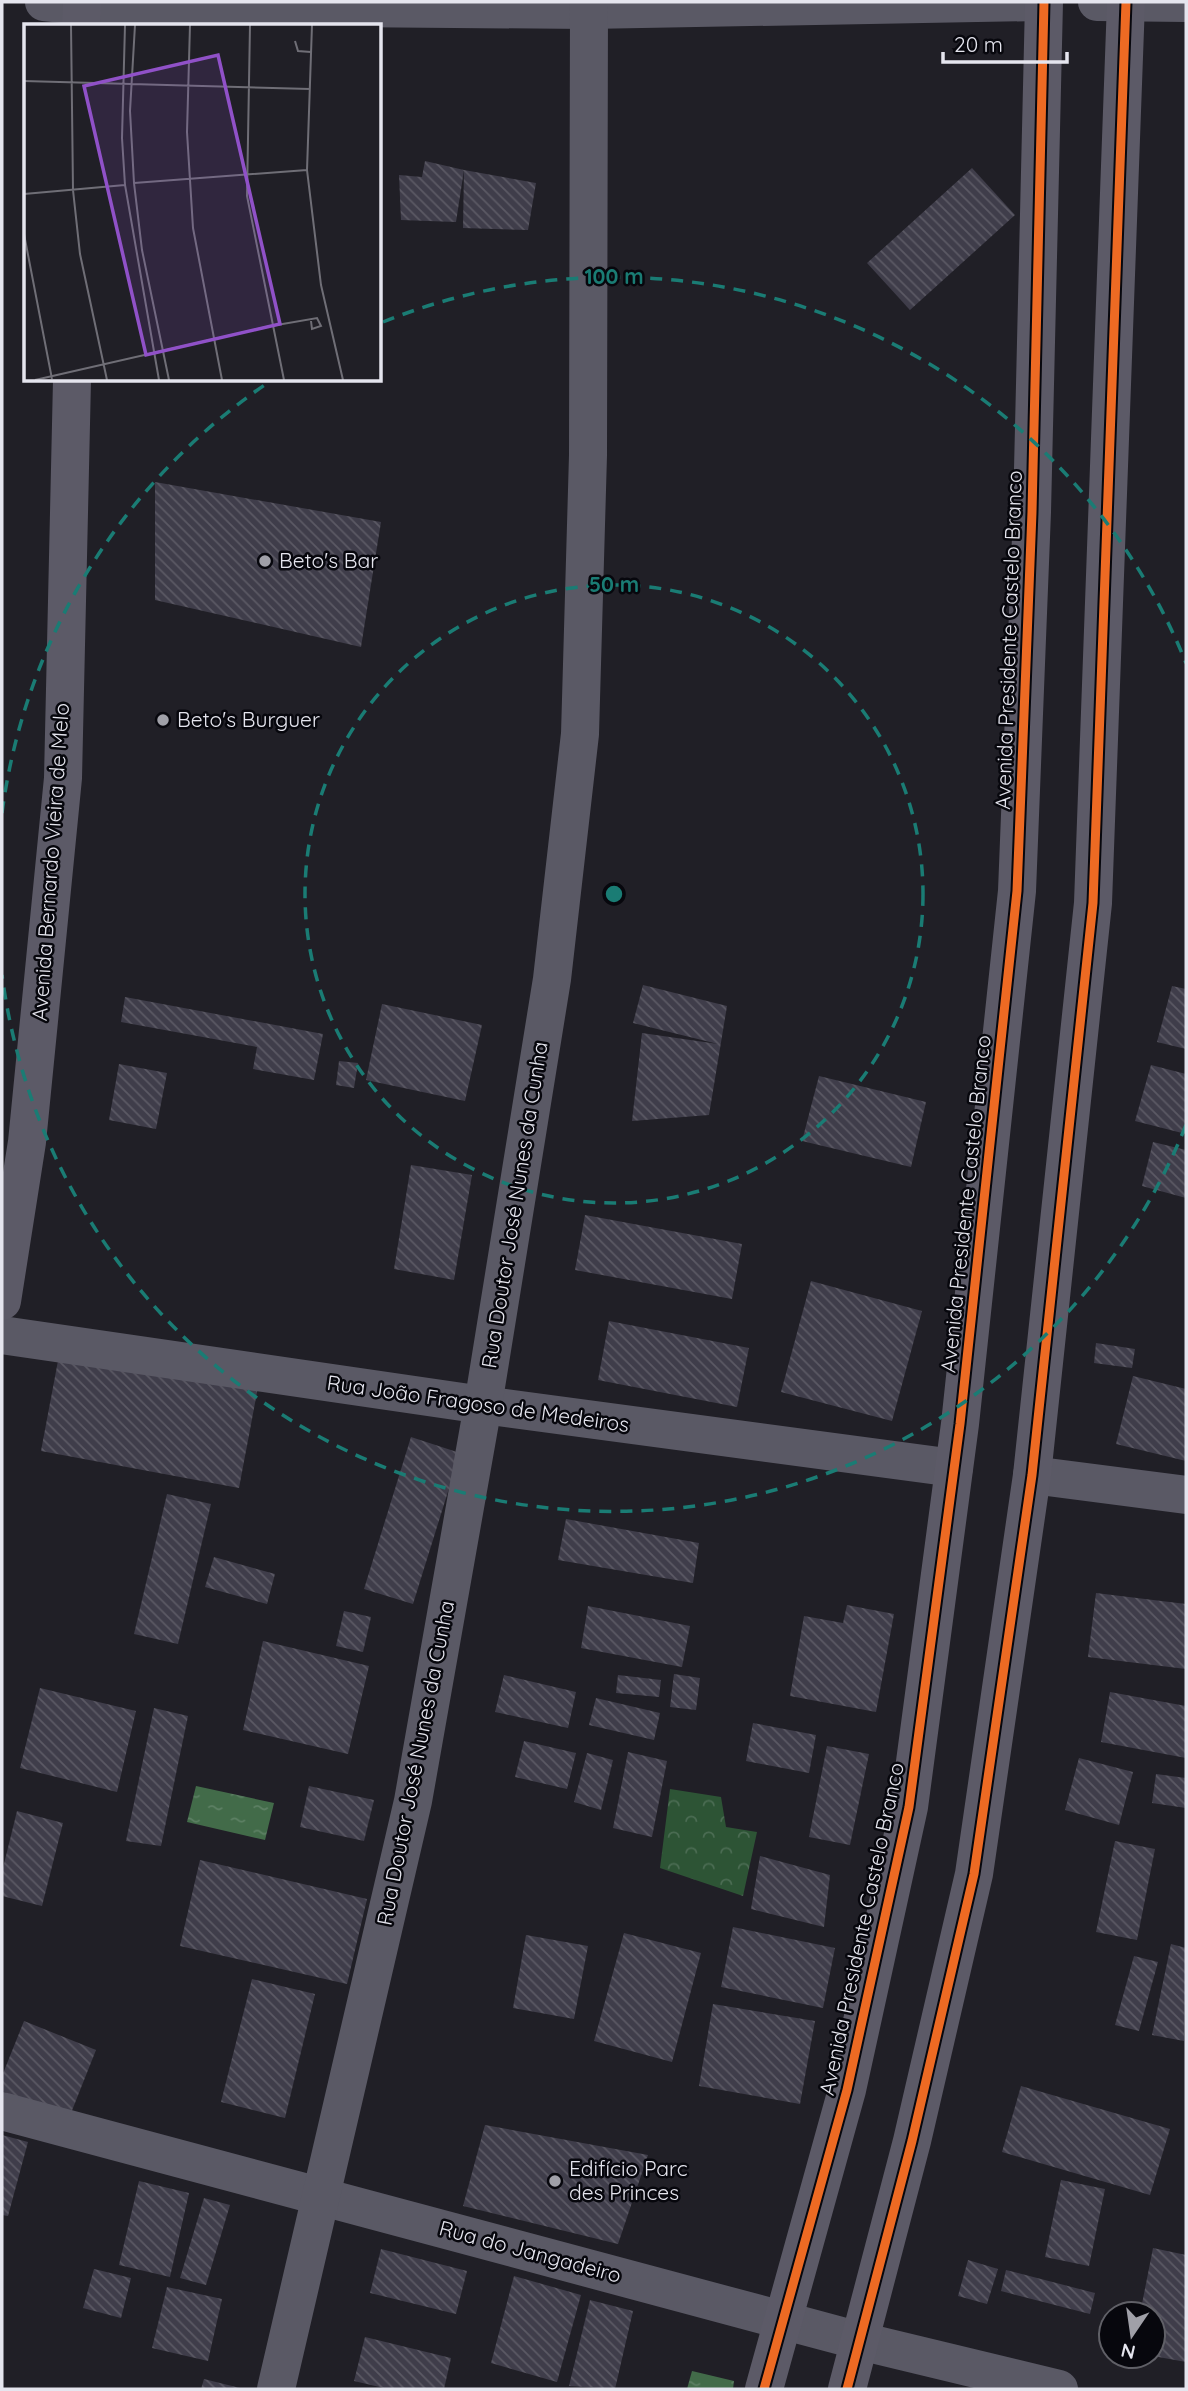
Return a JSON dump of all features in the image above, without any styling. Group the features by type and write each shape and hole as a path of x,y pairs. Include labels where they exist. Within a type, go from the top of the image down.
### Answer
{"main road":[{"name":"Avenida Presidente Castelo Branco","path":"764,2389 847,2090 909,1807 954,1468 1017,891 1032,512 1044,2"},
{"path":"847,2389 912,2141 974,1874 1032,1475 1093,903 1126,2"},
{"name":"Avenida Bernardo Vieira de Melo","path":"2,1301 27,1142 62,778 72,382"}],"street":[{"path":"44,2 82,11 1037,2"},
{"path":"1097,2 1186,3"},
{"name":"Rua Doutor José Nunes da Cunha","path":"276,2389 413,1801 483,1405 552,979 580,734 588,455 588,6"},
{"name":"Rua João Fragoso de Medeiros","path":"2,1335 483,1405 954,1468"},
{"path":"1032,1475 1186,1495"},
{"name":"Rua do Jangadeiro","path":"2,2111 860,2341 1059,2389"}],"green space":[{"path":"670,1789 721,1797 726,1827 757,1832 743,1896 660,1868"}],"water":[{"path":"196,1786 274,1803 265,1840 187,1822"},
{"path":"692,2371 734,2381 733,2389 687,2389"}],"building":[{"path":"425,161 464,170 456,222 401,220 399,175 422,177"},
{"path":"972,168 1015,215 910,310 867,263"},
{"path":"464,170 536,183 528,230 463,228"},
{"name":"Beto's Bar","path":"155,482 381,522 361,647 155,600"},
{"path":"643,985 727,1006 709,1115 632,1121 642,1033 718,1044 633,1023"},
{"path":"1172,986 1186,989 1186,1049 1157,1042"},
{"path":"125,997 323,1034 314,1080 253,1069 257,1047 121,1022"},
{"path":"382,1004 482,1025 465,1101 366,1080"},
{"path":"339,1061 358,1063 354,1088 336,1085"},
{"path":"119,1064 167,1073 156,1129 109,1120"},
{"path":"1151,1065 1186,1074 1186,1134 1135,1121"},
{"path":"819,1076 926,1102 911,1167 802,1141"},
{"path":"1153,1142 1186,1150 1186,1198 1142,1186"},
{"path":"411,1165 472,1175 454,1280 394,1269"},
{"path":"585,1215 742,1244 732,1299 575,1270"},
{"path":"811,1281 922,1311 892,1421 781,1392"},
{"path":"609,1321 749,1348 737,1407 598,1380"},
{"path":"1096,1343 1135,1349 1132,1368 1094,1363"},
{"path":"60,1350 258,1387 239,1488 41,1451"},
{"path":"1133,1376 1186,1389 1186,1461 1116,1444"},
{"path":"411,1437 460,1453 413,1604 364,1589"},
{"path":"167,1494 211,1504 178,1644 134,1634"},
{"path":"566,1519 699,1543 693,1583 558,1560"},
{"path":"214,1557 275,1574 267,1604 205,1587"},
{"path":"1096,1593 1186,1604 1186,1669 1088,1657"},
{"path":"847,1605 894,1614 876,1712 790,1696 804,1616 843,1623"},
{"path":"588,1606 690,1626 682,1667 581,1648"},
{"path":"344,1611 371,1617 363,1652 336,1646"},
{"path":"263,1641 369,1666 348,1754 243,1730"},
{"path":"674,1674 700,1678 696,1710 670,1707"},
{"path":"504,1675 576,1692 568,1728 495,1712"},
{"path":"618,1675 661,1680 659,1697 616,1693"},
{"path":"40,1688 136,1711 117,1792 20,1768"},
{"path":"1110,1692 1186,1706 1186,1758 1101,1742"},
{"path":"596,1698 660,1713 654,1740 589,1725"},
{"path":"154,1708 188,1716 161,1846 126,1841"},
{"path":"753,1723 816,1735 809,1773 746,1761"},
{"path":"524,1741 576,1753 567,1789 515,1777"},
{"path":"827,1746 869,1754 850,1845 809,1837"},
{"path":"628,1752 667,1761 652,1837 613,1828"},
{"path":"587,1753 613,1760 601,1810 574,1802"},
{"path":"1079,1758 1133,1772 1119,1825 1065,1810"},
{"path":"1156,1774 1186,1778 1186,1808 1152,1803"},
{"path":"309,1786 374,1800 364,1841 300,1827"},
{"path":"17,1811 63,1823 42,1906 2,1896 2,1872"},
{"path":"1115,1841 1155,1849 1137,1940 1096,1932"},
{"path":"760,1856 830,1875 824,1927 751,1909"},
{"path":"200,1860 367,1899 347,1984 180,1946"},
{"path":"733,1927 835,1948 823,2008 721,1987"},
{"path":"624,1933 701,1953 672,2062 594,2041"},
{"path":"526,1935 588,1946 574,2019 513,2008"},
{"path":"1171,1944 1186,1948 1184,2041 1152,2035"},
{"path":"1134,1956 1158,1962 1139,2031 1115,2025"},
{"path":"252,1979 315,1994 285,2118 221,2102"},
{"path":"713,2004 815,2021 800,2104 699,2086"},
{"path":"24,2021 96,2050 69,2118 2,2091 2,2076"},
{"path":"1021,2086 1170,2129 1150,2195 1002,2152"},
{"name":"Edifício Parc des Princes","path":"485,2125 648,2155 618,2244 463,2206"},
{"path":"2,2135 28,2142 8,2216 2,2215"},
{"path":"1061,2180 1105,2189 1089,2266 1045,2257"},
{"path":"139,2181 189,2193 170,2277 119,2265"},
{"path":"204,2198 230,2205 206,2285 180,2278"},
{"path":"1153,2248 1186,2255 1186,2362 1167,2359 1167,2300 1143,2300"},
{"path":"381,2249 467,2271 456,2314 370,2293"},
{"path":"968,2260 998,2269 987,2304 958,2296"},
{"path":"94,2269 131,2278 121,2318 83,2308"},
{"path":"1006,2270 1095,2293 1090,2314 1001,2291"},
{"path":"514,2276 581,2295 557,2382 491,2363"},
{"path":"167,2287 222,2299 208,2361 152,2348"},
{"path":"590,2300 633,2311 615,2389 569,2386"},
{"path":"365,2337 451,2358 444,2389 388,2389 354,2381"},
{"path":"204,2379 240,2388 201,2389"}],"cycle path":[{"path":"764,2389 847,2090 909,1807 960,1424 1017,891 1032,512 1044,2"},
{"path":"847,2389 912,2141 974,1874 1032,1475 1093,903 1126,2"}],"place":[{"name":"Beto's Bar","path":"265,561"},
{"name":"Beto's Burguer","path":"163,720"},
{"name":"Edifício Parc des Princes","path":"555,2181"}]}
